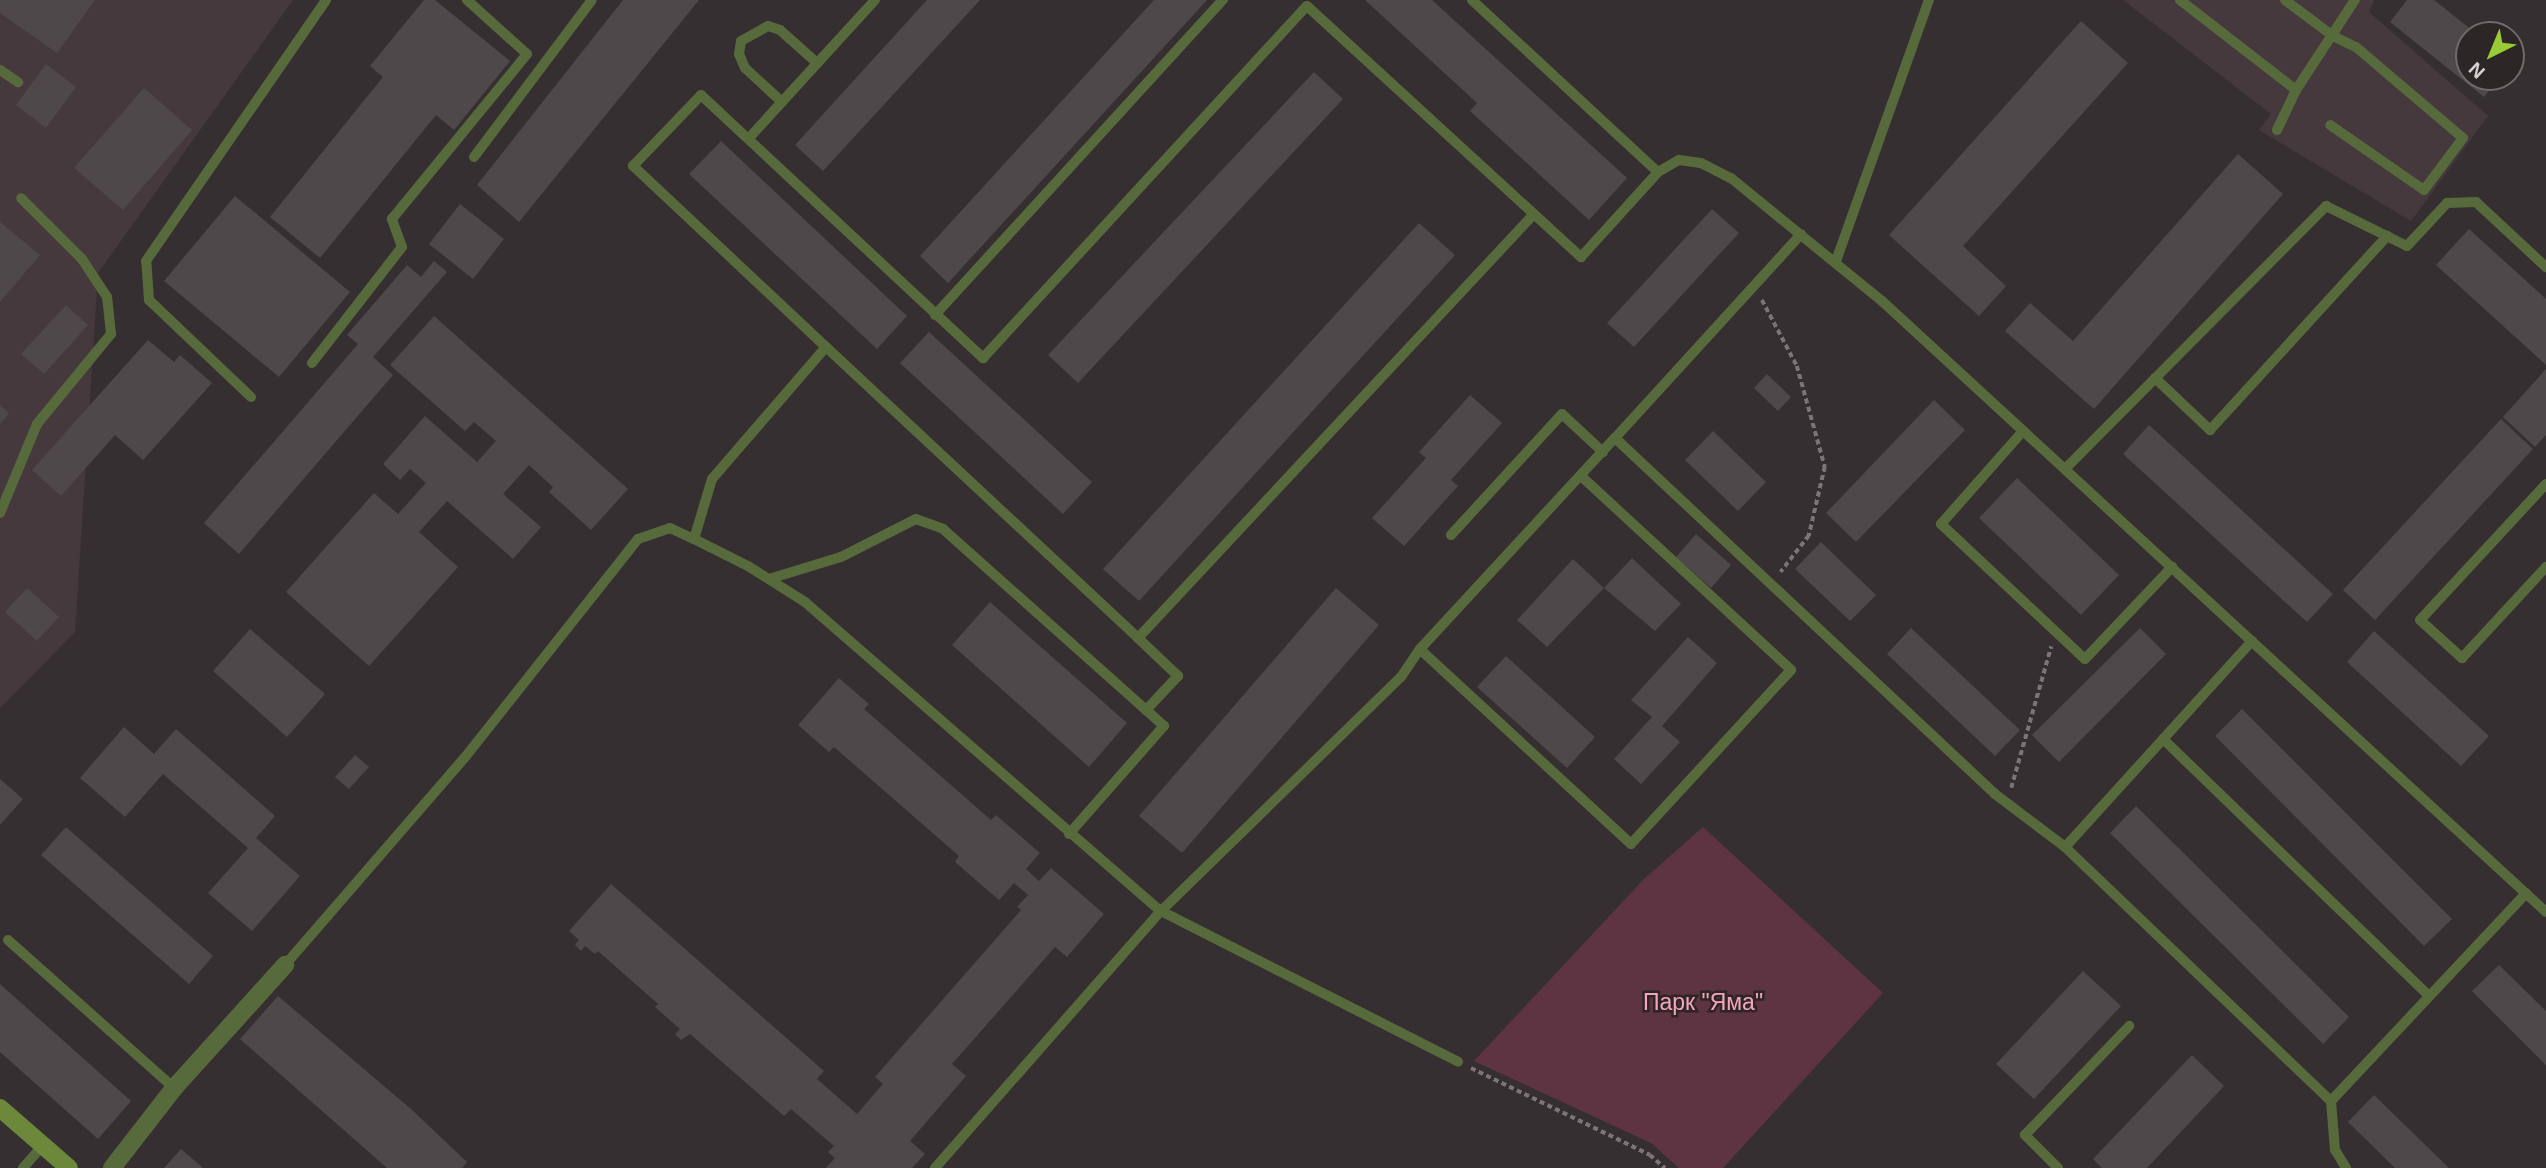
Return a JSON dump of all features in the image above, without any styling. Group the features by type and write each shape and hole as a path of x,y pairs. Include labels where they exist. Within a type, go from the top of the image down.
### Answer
{"main road":[{"path":"0,1108 69,1168"}],"street":[{"path":"113,1168 174,1088 285,965"}],"lane":[{"path":"251,397 149,300 146,261 326,0"},
{"path":"312,363 402,247 392,219 527,54 467,0"},
{"path":"474,157 592,0"},
{"path":"749,138 875,0"},
{"path":"935,315 1223,0"},
{"path":"1472,0 1658,172"},
{"path":"1836,261 1929,0"},
{"path":"2180,0 2296,90"},
{"path":"2285,0 2333,36 2356,47 2463,138 2424,190 2330,125"},
{"path":"2277,130 2296,90 2355,0"},
{"path":"1146,710 1178,676 633,166 701,95 983,358 1304,3 1581,257 1658,172 1679,160 1701,163 1731,178 1836,261 2544,907"},
{"path":"782,102 746,68 739,54 741,41 768,26 780,30 817,63"},
{"path":"0,70 18,82"},
{"path":"0,513 37,424 111,334 107,297 82,259 21,198"},
{"path":"2065,469 2326,206 2407,246 2447,203 2476,202 2546,267"},
{"path":"1138,638 1534,214"},
{"path":"935,1168 1161,911 1401,677 1420,649 1801,234"},
{"path":"2155,378 2210,430 2387,236"},
{"path":"694,539 712,479 825,347"},
{"path":"1451,535 1562,414 1603,452"},
{"path":"2024,431 1941,524 2085,659 2172,567"},
{"path":"1615,438 2007,803 2065,847 2331,1101 2335,1150 2346,1168"},
{"path":"1420,649 1631,844 1791,670 1581,476"},
{"path":"2546,484 2420,620 2462,659 2546,568"},
{"path":"769,579 841,557 916,519 943,529 1164,726 1069,834"},
{"path":"285,965 466,756 638,539 670,528 769,579 804,602 1161,911 1458,1062"},
{"path":"2065,847 2252,641"},
{"path":"2163,739 2430,996"},
{"path":"2331,1101 2526,892"},
{"path":"8,940 174,1088"},
{"path":"2059,1168 2025,1135 2129,1026"},
{"path":"23,1168 43,1145"}],"path":[{"path":"1754,286 1797,366 1825,467 1810,536 1771,584"},
{"path":"2007,803 2055,631"},
{"path":"1458,1062 1650,1155 1665,1168"}],"shaded area":[{"path":"0,0 293,0 98,273 75,632 0,708"},
{"path":"2123,0 2374,0 2369,12 2455,87 2455,91 2459,91 2488,116 2411,221 2259,130 2271,114"}],"green space":[{"name":"Парк \"Яма\"","path":"1703,827 1883,993 1723,1168 1679,1168 1651,1143 1474,1061 1644,879"}],"building":[{"path":"0,0 95,0 57,53 0,13"},
{"path":"424,0 435,0 510,61 454,130 436,115 320,258 270,217 383,77 370,66"},
{"path":"623,0 699,0 519,222 477,185"},
{"path":"927,0 980,0 823,171 795,145"},
{"path":"1154,0 1207,0 948,283 920,256"},
{"path":"1365,0 1432,0 1627,178 1589,220 1470,111 1477,103"},
{"path":"2407,0 2434,0 2460,21 2455,21 2455,74 2390,22"},
{"path":"2081,21 2128,63 1963,246 2006,286 1979,316 1889,235"},
{"path":"46,64 76,87 46,128 16,105"},
{"path":"1314,72 1343,99 1078,383 1048,355"},
{"path":"144,88 192,130 123,210 74,168"},
{"path":"2476,91 2488,91 2484,97"},
{"path":"721,141 907,316 877,349 689,174"},
{"path":"2238,154 2283,194 2094,409 2005,331 2030,303 2073,341"},
{"path":"235,196 350,292 279,377 164,281"},
{"path":"460,204 504,239 473,279 429,244"},
{"path":"1712,209 1739,233 1634,347 1607,323"},
{"path":"0,222 40,255 0,302"},
{"path":"1419,223 1455,255 1139,601 1103,569"},
{"path":"2469,229 2546,299 2546,365 2436,265"},
{"path":"434,261 447,272 373,357 393,375 239,554 204,523 358,344 347,335 407,265 421,277"},
{"path":"66,305 88,325 44,374 21,354"},
{"path":"434,316 628,489 591,530 549,492 553,487 529,465 503,494 541,527 513,559 447,501 419,532 458,567 369,666 286,592 374,493 398,514 426,483 410,469 400,480 383,464 425,416 477,462 496,441 474,422 465,431 390,365"},
{"path":"929,332 1092,482 1063,514 900,363"},
{"path":"148,340 174,362 180,355 212,383 143,460 115,435 61,496 32,470"},
{"path":"2546,369 2546,435 2535,447 2503,417"},
{"path":"1767,374 1791,397 1778,411 1754,388"},
{"path":"1470,395 1502,423 1451,480 1458,486 1404,546 1372,518 1426,458 1419,452"},
{"path":"1934,400 1965,430 1856,542 1826,513"},
{"path":"0,405 9,413 0,424"},
{"path":"2501,419 2533,449 2375,620 2343,590"},
{"path":"2149,425 2333,594 2307,622 2123,454"},
{"path":"1713,431 1766,482 1738,511 1685,460"},
{"path":"2017,478 2119,575 2081,615 1979,518"},
{"path":"1696,534 1731,565 1711,588 1676,557"},
{"path":"1821,542 1876,595 1850,621 1795,569"},
{"path":"1632,558 1681,604 1655,631 1604,588"},
{"path":"1573,559 1604,588 1547,647 1517,620"},
{"path":"27,588 59,617 37,641 5,612"},
{"path":"1336,588 1379,625 1182,853 1139,816"},
{"path":"990,602 1127,723 1089,767 952,645"},
{"path":"1911,628 2020,730 1995,756 1887,654"},
{"path":"2140,628 2166,654 2059,762 2032,735"},
{"path":"250,629 325,694 287,737 213,671"},
{"path":"2374,631 2489,736 2461,766 2347,662"},
{"path":"1688,637 1717,663 1662,726 1680,742 1641,784 1614,759 1652,717 1631,700"},
{"path":"1506,656 1595,737 1567,768 1477,687"},
{"path":"839,678 869,704 864,709 991,820 996,815 1040,853 1026,869 1039,881 1051,868 1104,914 1067,957 1055,947 952,1064 966,1076 910,1141 925,1154 912,1168 826,1168 835,1158 828,1152 834,1146 791,1109 784,1116 690,1034 681,1040 675,1034 680,1029 655,1007 658,1004 598,951 595,954 585,946 581,951 575,945 579,940 569,931 611,884 824,1071 817,1079 857,1114 883,1084 875,1077 1021,910 1017,907 1028,895 1014,883 999,900 955,862 959,856 834,747 829,752 798,725"},
{"path":"2242,709 2452,919 2424,946 2215,736"},
{"path":"124,727 154,754 176,729 275,816 256,838 300,876 252,931 208,893 248,848 163,774 125,817 80,778"},
{"path":"355,755 369,767 349,789 335,777"},
{"path":"0,779 23,799 0,825"},
{"path":"2136,806 2349,1017 2323,1044 2110,833"},
{"path":"66,827 213,956 189,984 41,855"},
{"path":"2499,965 2546,1011 2546,1065 2472,991"},
{"path":"2083,971 2121,1006 2034,1099 1996,1064"},
{"path":"0,984 131,1101 98,1139 0,1052"},
{"path":"278,996 411,1109 467,1162 462,1168 387,1168 240,1039"},
{"path":"2192,1055 2224,1086 2147,1168 2102,1168 2093,1159"},
{"path":"2374,1095 2449,1168 2395,1168 2348,1122"},
{"path":"181,1149 203,1168 164,1168"}]}
